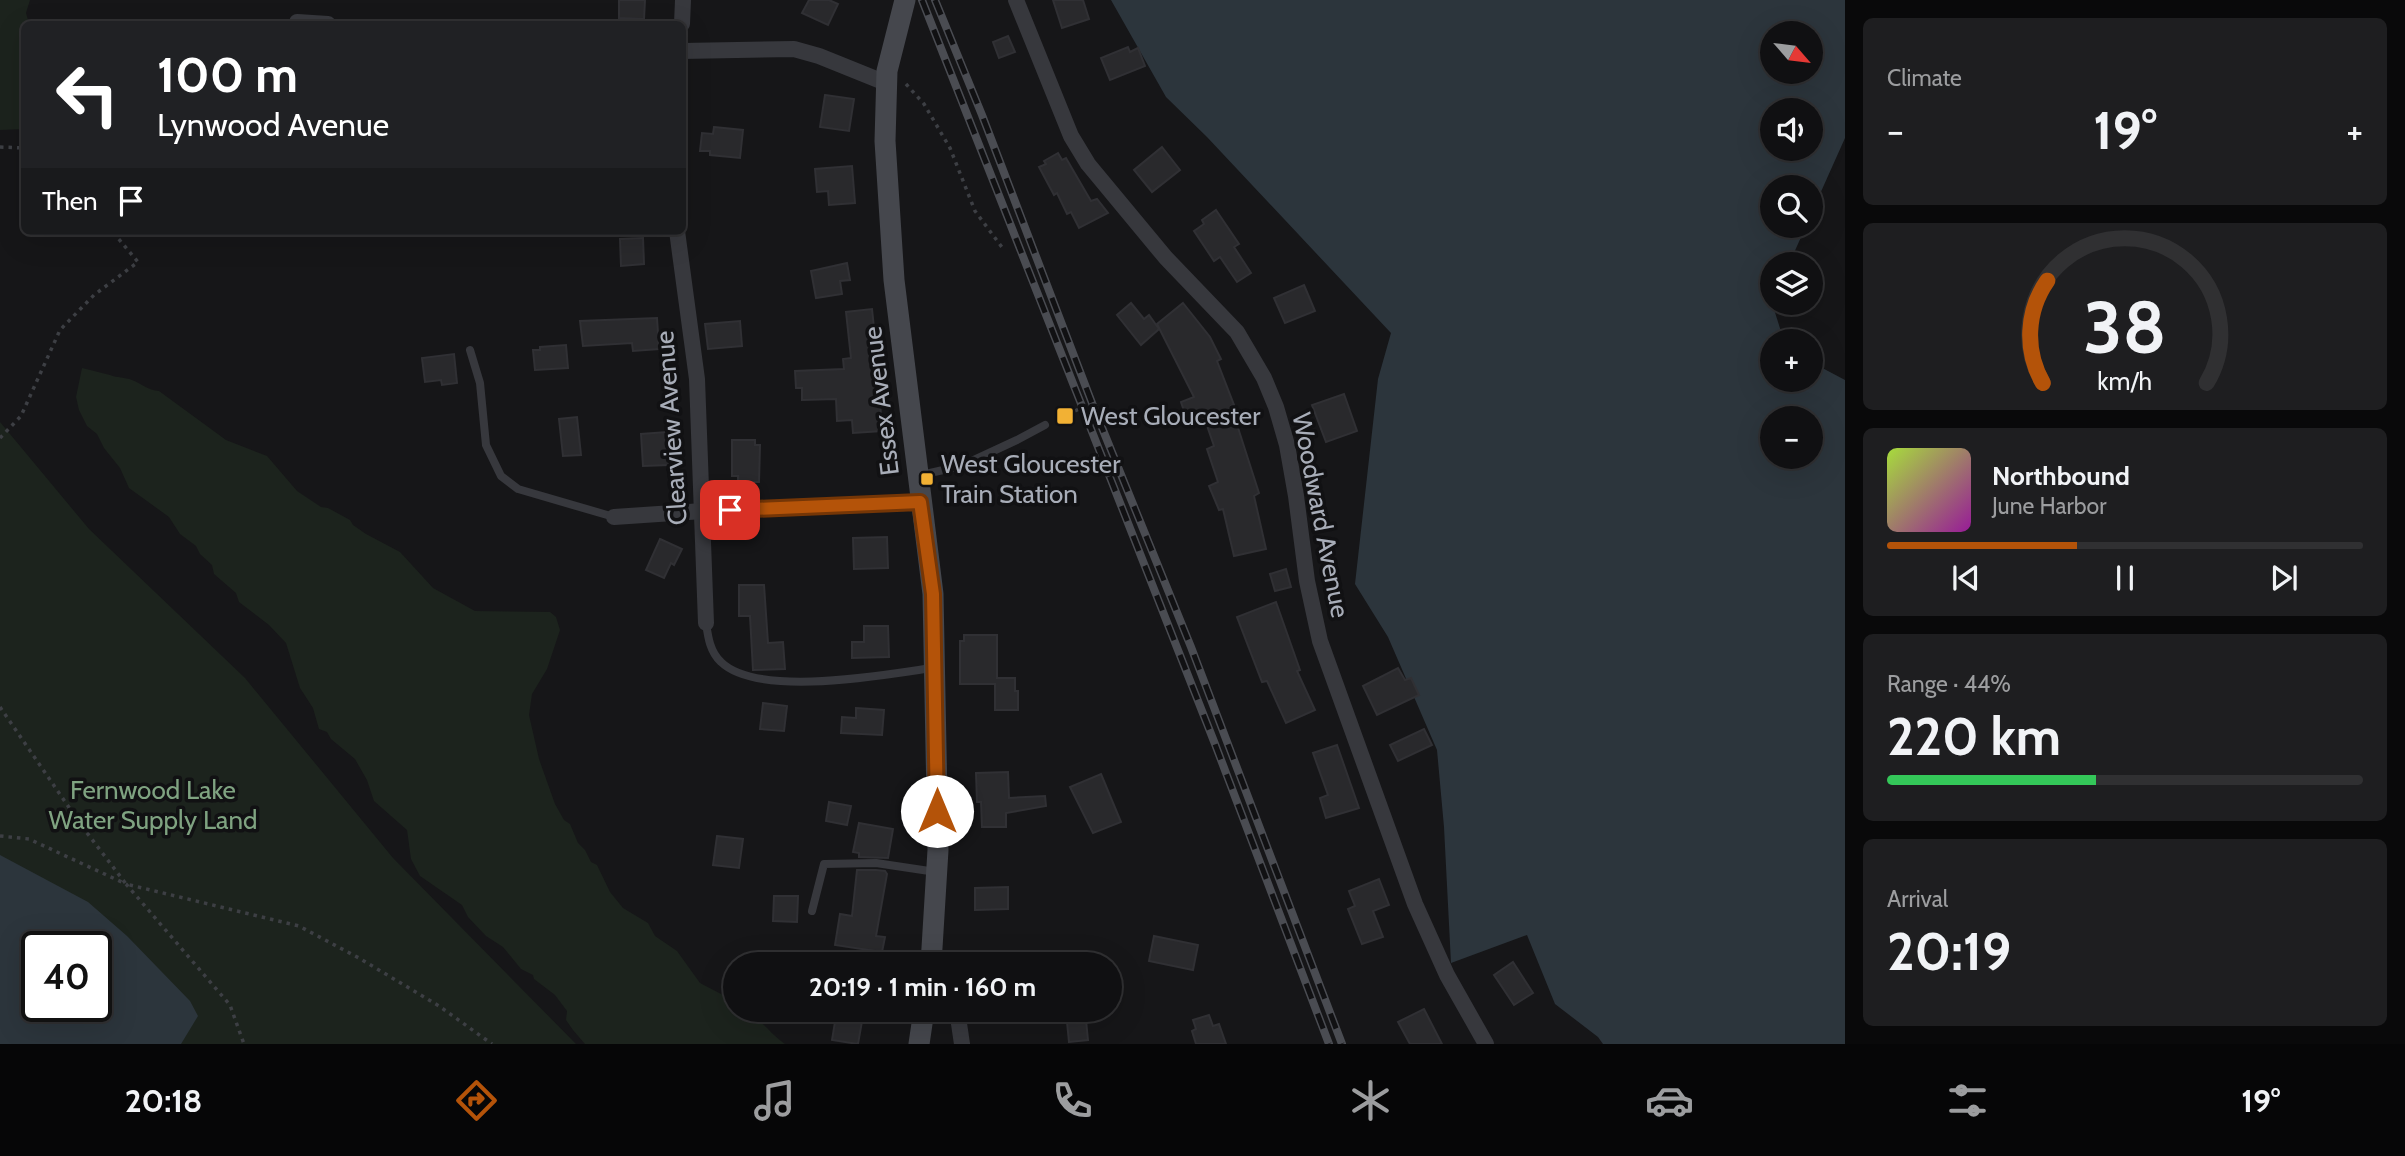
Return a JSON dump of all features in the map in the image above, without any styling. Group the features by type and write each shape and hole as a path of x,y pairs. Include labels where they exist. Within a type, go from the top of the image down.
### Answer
{"street":[{"path":"682,21 683,0"},
{"name":"Essex Avenue","path":"905,0 886,77 885,141 894,281 933,594 938,758 934,952"},
{"name":"Woodward Avenue","path":"1016,0 1071,136 1087,164 1166,258 1237,332 1264,378 1287,445 1307,581 1320,641 1415,904 1447,975 1486,1044"},
{"path":"686,51 794,49 886,77"},
{"name":"Clearview Avenue","path":"678,235 697,379 706,623"},
{"path":"614,517 920,502"},
{"path":"919,1044 923,1022"},
{"path":"959,1022 962,1044"}],"lane":[{"path":"470,350 480,383 486,445 501,476 518,489 614,517"},
{"path":"918,475 961,466 1045,425"},
{"path":"706,623 709,642 720,662 752,678 779,681 849,680 935,667"},
{"path":"812,911 824,864 876,863 936,872"}],"path":[{"path":"886,77 910,87 923,104 950,148 975,211 1004,250"},
{"path":"0,147 21,148"},
{"path":"0,438 21,416 60,330 94,295 138,262 115,235"},
{"path":"1074,411 1097,400"},
{"path":"0,707 81,825 126,884 230,1005 244,1044"},
{"path":"0,836 29,839 126,884 299,926 439,1006 492,1044"}],"green space":[{"path":"0,0 30,0 26,13 28,21 21,21 21,129 0,130"},
{"path":"82,368 129,379 159,391 226,440 267,456 297,491 400,552 433,588 475,611 550,612 556,617 560,630 547,669 532,694 529,715 539,759 555,804 564,820 570,824 578,843 591,862 597,865 610,892 623,908 648,923 655,936 677,951 700,983 723,995 723,1022 760,1022 785,1044 585,1044 566,1020 567,1011 555,995 534,979 533,975 521,969 503,947 486,936 468,917 462,905 420,876 411,859 407,830 374,801 367,780 355,759 331,739 327,732 319,729 313,708 300,688 286,643 269,625 239,602 236,593 214,574 212,565 196,546 180,534 169,517 129,488 120,468 97,434 87,426 76,397"},
{"name":"Fernwood Lake Water Supply Land","path":"0,422 89,529 245,678 393,858 576,1044 0,1044"}],"shaded area":[{"path":"1111,0 1845,0 1845,138 1823,187 1823,175 1760,175 1760,238 1801,238 1794,252 1760,252 1760,315 1776,315 1780,329 1760,329 1760,392 1823,392 1823,368 1845,380 1845,1044 1603,1044 1598,1037 1555,1004 1527,935 1451,963 1437,750 1388,637 1355,584 1378,379 1391,333 1166,97"},
{"path":"0,855 88,902 127,936 190,1001 198,1016 181,1044 0,1044"}],"building":[{"path":"619,0 645,0 644,19 619,18"},
{"path":"809,0 829,0 838,4 828,25 802,13"},
{"path":"1053,0 1083,0 1089,19 1062,28"},
{"path":"1008,36 1015,52 999,58 993,42"},
{"path":"1128,47 1130,52 1138,48 1145,66 1110,80 1101,58"},
{"path":"825,95 854,99 849,131 820,127"},
{"path":"714,127 743,130 740,158 710,155 710,151 700,151 702,133 713,134"},
{"path":"1162,147 1180,170 1152,192 1134,170"},
{"path":"1058,153 1062,160 1066,158 1091,201 1097,199 1108,213 1079,228 1071,212 1067,214 1057,193 1054,195 1039,167"},
{"path":"852,166 855,203 829,205 828,191 817,192 815,169"},
{"path":"1216,210 1239,244 1234,247 1251,273 1237,282 1220,257 1214,261 1194,231 1204,224 1202,220"},
{"path":"643,238 644,264 621,266 620,239"},
{"path":"847,263 850,280 840,281 842,294 816,298 811,271"},
{"path":"1304,285 1315,311 1285,323 1274,298"},
{"path":"1131,303 1144,319 1149,315 1159,329 1141,345 1117,315"},
{"path":"1183,303 1210,337 1221,359 1217,361 1234,405 1231,406 1259,493 1254,496 1266,549 1234,556 1223,509 1219,510 1209,486 1218,482 1207,449 1214,446 1203,414 1187,420 1181,402 1194,397 1157,324"},
{"path":"872,309 877,356 882,356 884,386 879,386 882,431 853,433 852,420 837,421 836,399 802,400 802,388 796,388 795,371 844,369 843,359 851,358 846,312"},
{"path":"657,318 659,349 633,351 632,343 583,346 580,321"},
{"path":"740,321 742,346 708,349 705,324"},
{"path":"566,345 568,368 535,370 533,350"},
{"path":"454,354 457,383 442,385 441,380 425,382 422,358"},
{"path":"1344,394 1357,431 1326,442 1312,405"},
{"path":"577,417 581,455 563,456 559,419"},
{"path":"667,432 669,465 643,466 641,434"},
{"path":"732,440 755,440 755,445 760,445 759,482 738,482 738,476 732,476"},
{"path":"887,537 888,568 854,569 853,538"},
{"path":"660,539 682,549 664,578 646,570"},
{"path":"1286,569 1291,587 1275,591 1270,574"},
{"path":"739,585 764,585 768,643 783,642 785,669 753,670 750,616 739,616"},
{"path":"1276,602 1300,670 1297,671 1315,710 1286,723 1267,681 1262,682 1237,617"},
{"path":"864,626 888,626 889,657 852,658 852,642 864,642"},
{"path":"964,635 997,635 997,678 1015,678 1018,710 995,710 995,684 960,684 960,641 964,641"},
{"path":"1398,668 1405,680 1411,678 1419,695 1377,715 1363,686"},
{"path":"763,703 787,706 784,731 760,729"},
{"path":"856,708 884,710 882,735 841,733 842,717 856,718"},
{"path":"1424,729 1432,745 1398,761 1390,745"},
{"path":"1337,745 1359,808 1326,818 1320,798 1328,795 1313,753"},
{"path":"1008,772 1009,798 1045,796 1046,806 1006,813 1006,827 982,827 981,802 977,802 976,773"},
{"path":"1101,774 1121,822 1093,833 1070,787"},
{"path":"829,802 851,806 847,825 826,821"},
{"path":"859,823 893,829 888,858 859,857 859,853 853,852"},
{"path":"717,836 743,839 739,868 713,865"},
{"path":"857,870 885,871 887,874 876,936 885,937 882,952 835,945 840,914 852,916"},
{"path":"1379,879 1389,905 1373,911 1383,937 1362,944 1348,909 1355,906 1349,891"},
{"path":"1008,887 1008,909 975,910 975,888"},
{"path":"774,896 798,896 797,922 773,921"},
{"path":"1154,936 1198,945 1193,970 1149,961"},
{"path":"1513,962 1533,993 1514,1005 1494,975"},
{"path":"1424,1009 1442,1044 1410,1044 1398,1022"},
{"path":"1209,1015 1213,1026 1219,1024 1226,1044 1196,1044 1192,1031 1196,1029 1193,1020"},
{"path":"835,1022 862,1022 858,1044 832,1040"},
{"path":"1067,1022 1086,1022 1088,1040 1069,1042"}],"railway":[{"path":"922,0 1215,744 1329,1044"},
{"path":"935,0 1092,403 1191,647 1342,1044"}],"place":[{"name":"West Gloucester","path":"1065,416"},
{"name":"West Gloucester Train Station","path":"927,479"}],"route":[{"path":"730,510 920,502 933,594 937,811"}]}
